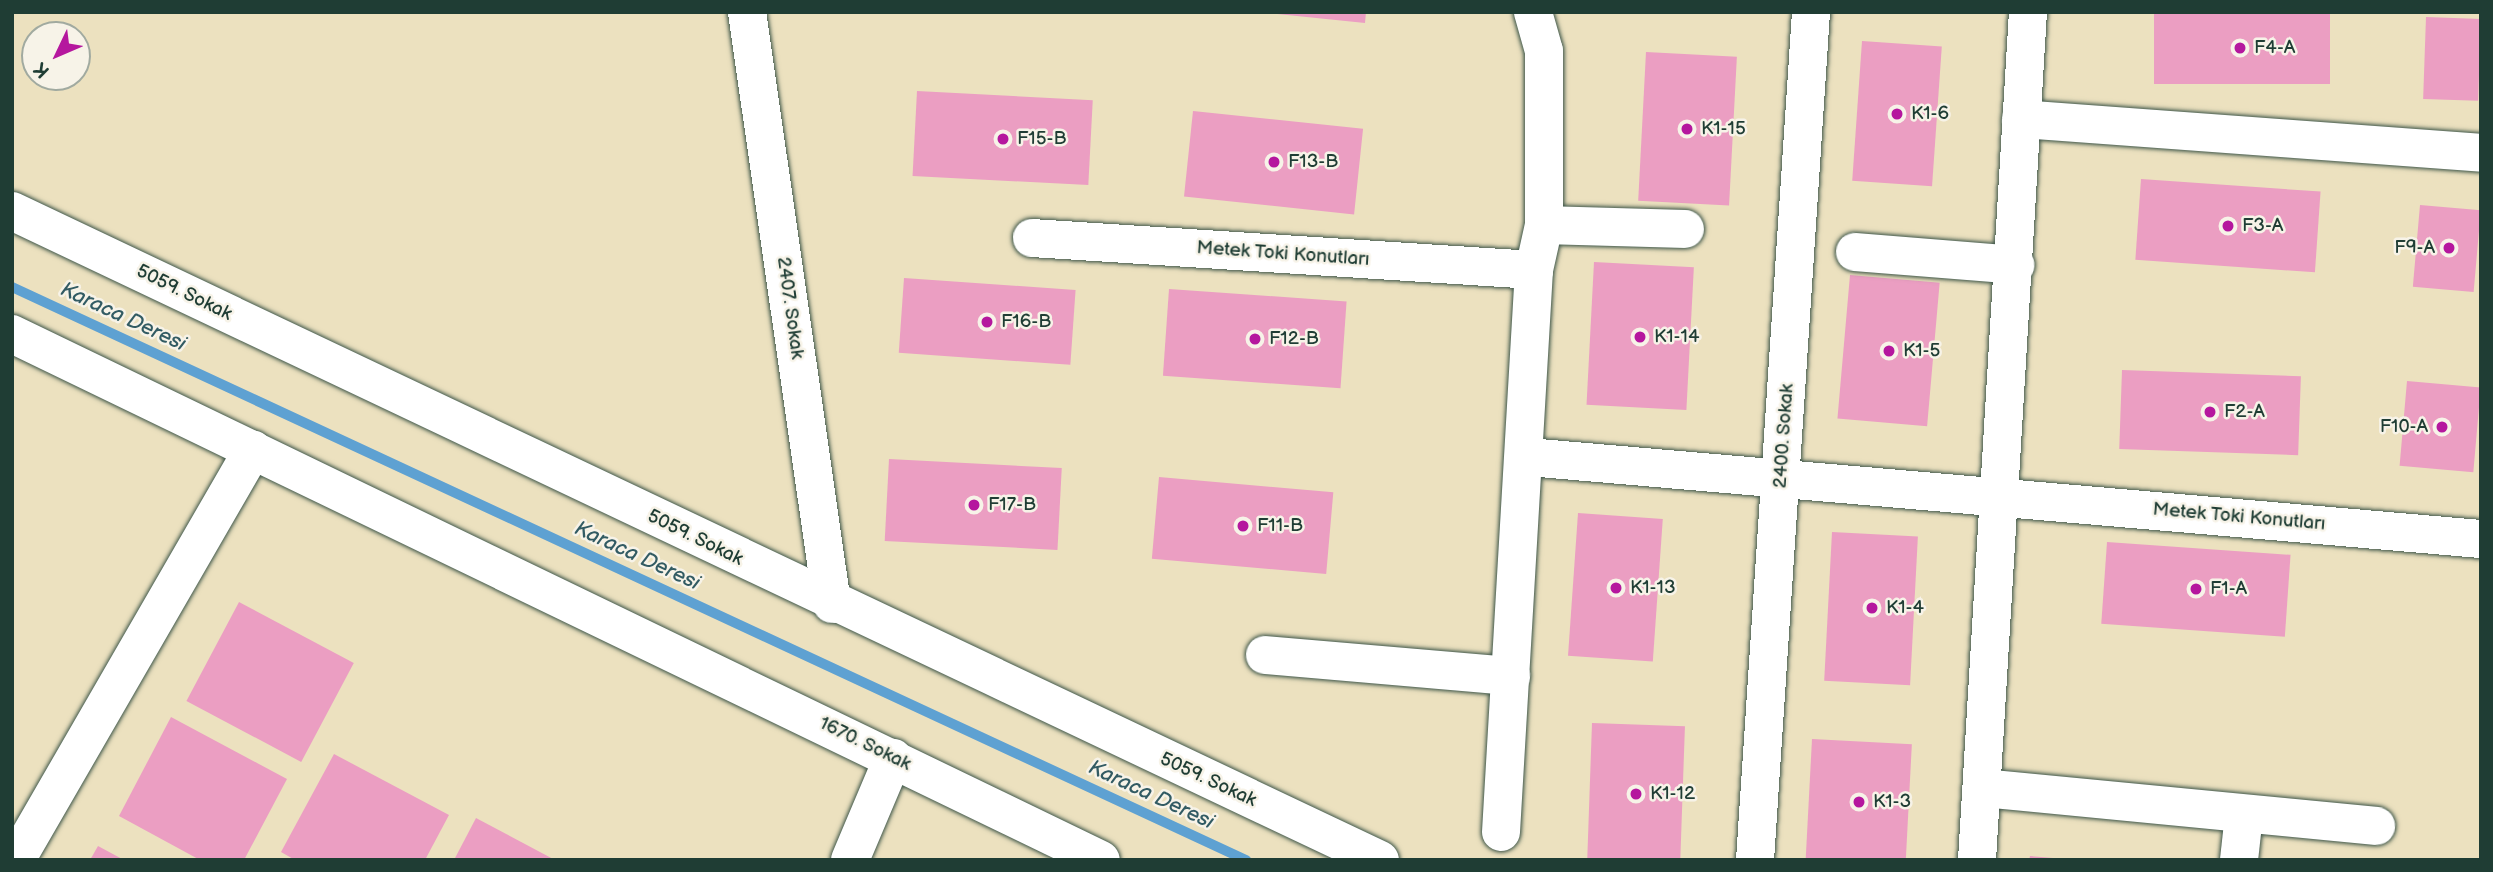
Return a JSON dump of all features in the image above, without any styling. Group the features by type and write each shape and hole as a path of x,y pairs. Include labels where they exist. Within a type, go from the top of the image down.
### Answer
{"street":[{"name":"2407. Sokak","path":"747,12 832,604"},
{"path":"1501,832 1528,457 1534,271 1544,225 1544,51 1533,12"},
{"name":"2400. Sokak","path":"1755,860 1811,12"},
{"path":"1977,860 1996,494 2015,265 2028,12"},
{"path":"2021,119 2481,153"},
{"name":"5059. Sokak","path":"12,211 832,604 1380,860"},
{"path":"1544,225 1685,229"},
{"name":"Metek Toki Konutları","path":"1032,239 1534,271"},
{"path":"1855,253 2015,265"},
{"name":"1670. Sokak","path":"12,334 630,628 1101,860"},
{"path":"16,860 253,449"},
{"name":"Metek Toki Konutları","path":"1528,457 1996,494 2481,539"},
{"path":"1265,655 1511,676"},
{"path":"850,860 893,758"},
{"path":"1982,788 2376,826"},
{"path":"2239,860 2244,815"}],"building":[{"path":"1257,12 1366,12 1365,23"},
{"name":"F4-A","path":"2154,12 2330,12 2330,84 2154,84"},
{"path":"2426,17 2481,19 2478,101 2423,99"},
{"name":"K1-6","path":"1862,41 1942,47 1932,186 1852,181"},
{"name":"K1-15","path":"1646,52 1737,57 1729,206 1638,201"},
{"name":"F15-B","path":"917,91 1093,100 1088,185 913,176"},
{"name":"F13-B","path":"1193,111 1363,129 1354,214 1184,197"},
{"name":"F3-A","path":"2141,179 2321,192 2315,272 2135,260"},
{"name":"F9-A","path":"2420,205 2481,210 2474,292 2413,287"},
{"name":"K1-14","path":"1594,262 1694,267 1686,410 1587,405"},
{"name":"K1-5","path":"1850,275 1940,283 1927,426 1837,418"},
{"name":"F16-B","path":"904,278 1076,290 1070,365 899,353"},
{"name":"F12-B","path":"1169,289 1347,301 1340,388 1163,376"},
{"name":"F2-A","path":"2122,370 2301,376 2298,455 2119,449"},
{"name":"F10-A","path":"2407,381 2481,387 2473,472 2400,466"},
{"name":"F17-B","path":"889,459 1062,468 1057,550 885,541"},
{"name":"F11-B","path":"1159,477 1333,492 1326,574 1152,559"},
{"name":"K1-13","path":"1578,513 1663,519 1653,662 1568,656"},
{"name":"K1-4","path":"1832,532 1918,537 1910,685 1824,681"},
{"name":"F1-A","path":"2107,542 2291,555 2285,637 2101,624"},
{"path":"239,602 354,663 301,762 186,701"},
{"path":"171,717 287,779 244,860 200,860 119,816"},
{"name":"K1-12","path":"1592,723 1685,726 1680,860 1587,860"},
{"name":"K1-3","path":"1812,739 1912,744 1906,860 1806,860"},
{"path":"334,754 449,815 425,860 295,860 281,852"},
{"path":"476,818 555,860 454,860"},
{"path":"98,846 124,860 90,860"},
{"path":"2030,856 2053,858 2053,860 2029,860"}],"waterway":[{"name":"Karaca Deresi","path":"12,287 1246,860"}],"place":[{"name":"F4-A","path":"2240,48"},
{"name":"K1-6","path":"1897,114"},
{"name":"K1-15","path":"1687,129"},
{"name":"F15-B","path":"1003,139"},
{"name":"F13-B","path":"1274,162"},
{"name":"F3-A","path":"2228,226"},
{"name":"F9-A","path":"2449,248"},
{"name":"F16-B","path":"987,322"},
{"name":"K1-14","path":"1640,337"},
{"name":"F12-B","path":"1255,339"},
{"name":"K1-5","path":"1889,351"},
{"name":"F2-A","path":"2210,412"},
{"name":"F10-A","path":"2442,427"},
{"name":"F17-B","path":"974,505"},
{"name":"F11-B","path":"1243,526"},
{"name":"K1-13","path":"1616,588"},
{"name":"F1-A","path":"2196,589"},
{"name":"K1-4","path":"1872,608"},
{"name":"K1-12","path":"1636,794"},
{"name":"K1-3","path":"1859,802"}]}
